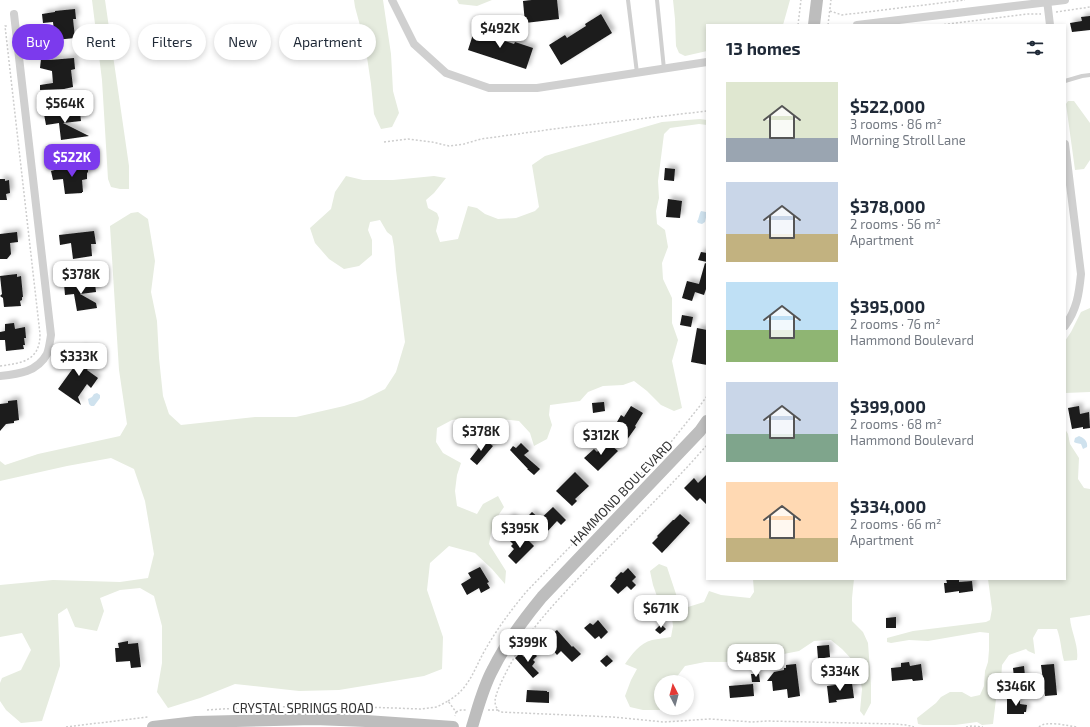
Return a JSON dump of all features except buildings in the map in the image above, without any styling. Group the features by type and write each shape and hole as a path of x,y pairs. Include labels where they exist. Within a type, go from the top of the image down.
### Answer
{"street":[{"path":"392,0 414,44 446,73 489,88 537,88 706,62"},
{"path":"814,24 817,0"},
{"path":"865,24 1065,0"},
{"path":"1047,1 1050,24"},
{"path":"14,14 15,24"},
{"path":"0,376 22,373 39,365 47,353 51,335 19,60"},
{"path":"1066,152 1081,274 1077,303 1066,324"},
{"name":"HAMMOND BOULEVARD","path":"472,727 493,668 519,625 542,597 706,423"},
{"name":"CRYSTAL SPRINGS ROAD","path":"153,727 314,719 453,727"}],"lane":[{"path":"628,0 637,73"},
{"path":"656,0 664,69"},
{"path":"1066,81 1090,75"}],"path":[{"path":"798,24 801,0"},
{"path":"828,24 831,0"},
{"path":"830,11 842,15 965,0"},
{"path":"948,24 1090,7"},
{"path":"0,366 23,362 29,359 35,353 40,340 5,26 12,25"},
{"path":"384,142 408,139 449,146 464,144 481,139 561,128 706,111"},
{"path":"498,710 495,703 496,696 509,669 528,636 573,583 688,467 706,446"},
{"path":"456,712 461,710 498,710 500,712 613,717 664,722 710,719 752,722 772,721 896,724 914,727"},
{"path":"1039,727 1042,724 1077,727"},
{"path":"966,727 983,727"}],"shaded area":[{"path":"92,0 105,0 108,24 95,24"},
{"path":"354,0 383,0 391,54 393,91 399,113 392,127 381,129 374,114 367,60 376,60 376,24 360,24"},
{"path":"457,0 492,0 477,6 459,4"},
{"path":"673,0 790,0 783,24 706,24 706,51 685,56 679,53 676,46"},
{"path":"100,60 114,60 129,166 129,189 111,187 108,179"},
{"path":"1068,101 1074,101 1090,123 1090,160 1084,169 1075,170 1066,104"},
{"path":"706,120 706,125 699,124 670,128 664,134 658,181 659,198 656,211 657,224 665,230 668,247 662,263 663,279 672,298 672,323 678,340 672,361 682,408 674,411 661,405 634,381 623,385 603,386 588,392 580,401 550,405 549,415 552,425 547,439 534,446 530,433 519,421 502,419 483,421 463,418 452,420 437,428 436,442 443,453 461,463 457,475 455,491 457,506 477,514 483,504 498,496 504,507 493,523 489,544 506,571 505,584 475,553 449,546 430,563 427,590 443,637 442,669 424,676 339,690 299,691 235,684 200,698 168,708 157,692 162,663 162,626 154,596 140,588 120,590 100,598 104,611 97,631 75,627 67,608 58,614 60,666 42,721 21,723 6,710 0,701 0,683 2,678 21,670 31,650 22,633 0,637 0,585 53,580 120,582 148,578 154,554 145,501 134,469 111,458 0,481 0,461 5,465 38,454 120,436 127,424 119,370 110,226 131,213 138,212 148,219 155,261 151,292 157,321 163,396 169,414 181,425 255,417 296,417 344,406 363,400 385,389 396,372 405,342 392,236 387,232 380,220 370,222 368,230 372,240 372,255 359,266 344,269 329,259 315,243 310,228 331,209 335,192 346,176 363,180 393,180 434,176 446,178 434,193 426,200 428,208 437,213 439,218 436,231 440,242 458,239 468,206 477,208 485,214 498,219 516,218 535,211 539,207 532,165 545,156 662,122"},
{"path":"1090,308 1090,392 1066,393 1066,340 1081,312"},
{"path":"1066,431 1070,444 1079,458 1078,479 1084,488 1090,489 1090,615 1070,618 1077,649 1077,660 1064,661 1057,629 1038,629 1033,638 1035,654 1026,649 1009,655 1002,665 1001,681 996,699 993,724 982,725 977,722 955,725 918,724 917,718 936,703 941,697 950,692 962,692 971,697 980,695 984,686 985,671 988,662 989,633 980,632 928,641 909,640 891,643 887,642 887,638 913,631 986,622 990,620 992,609 988,580 1066,580"},
{"path":"659,564 667,567 677,597 688,607 704,602 709,591 721,595 750,598 754,592 753,580 854,580 852,621 863,632 868,643 871,703 864,716 860,711 862,689 858,666 831,640 814,641 799,651 743,662 705,662 685,666 678,675 654,675 654,710 643,710 630,707 625,696 637,669 625,664 633,653 644,644 652,640 671,637 673,626 671,611 659,602 650,571"}],"water":[{"path":"701,211 706,212 705,222 702,224 698,223 697,221"},
{"path":"97,393 100,395 100,398 94,406 91,406 88,399"},
{"path":"1079,436 1087,443 1087,447 1083,449 1081,444 1074,442 1075,438"},
{"path":"591,437 597,440 596,442 590,446 585,445 585,442 590,440"}]}
